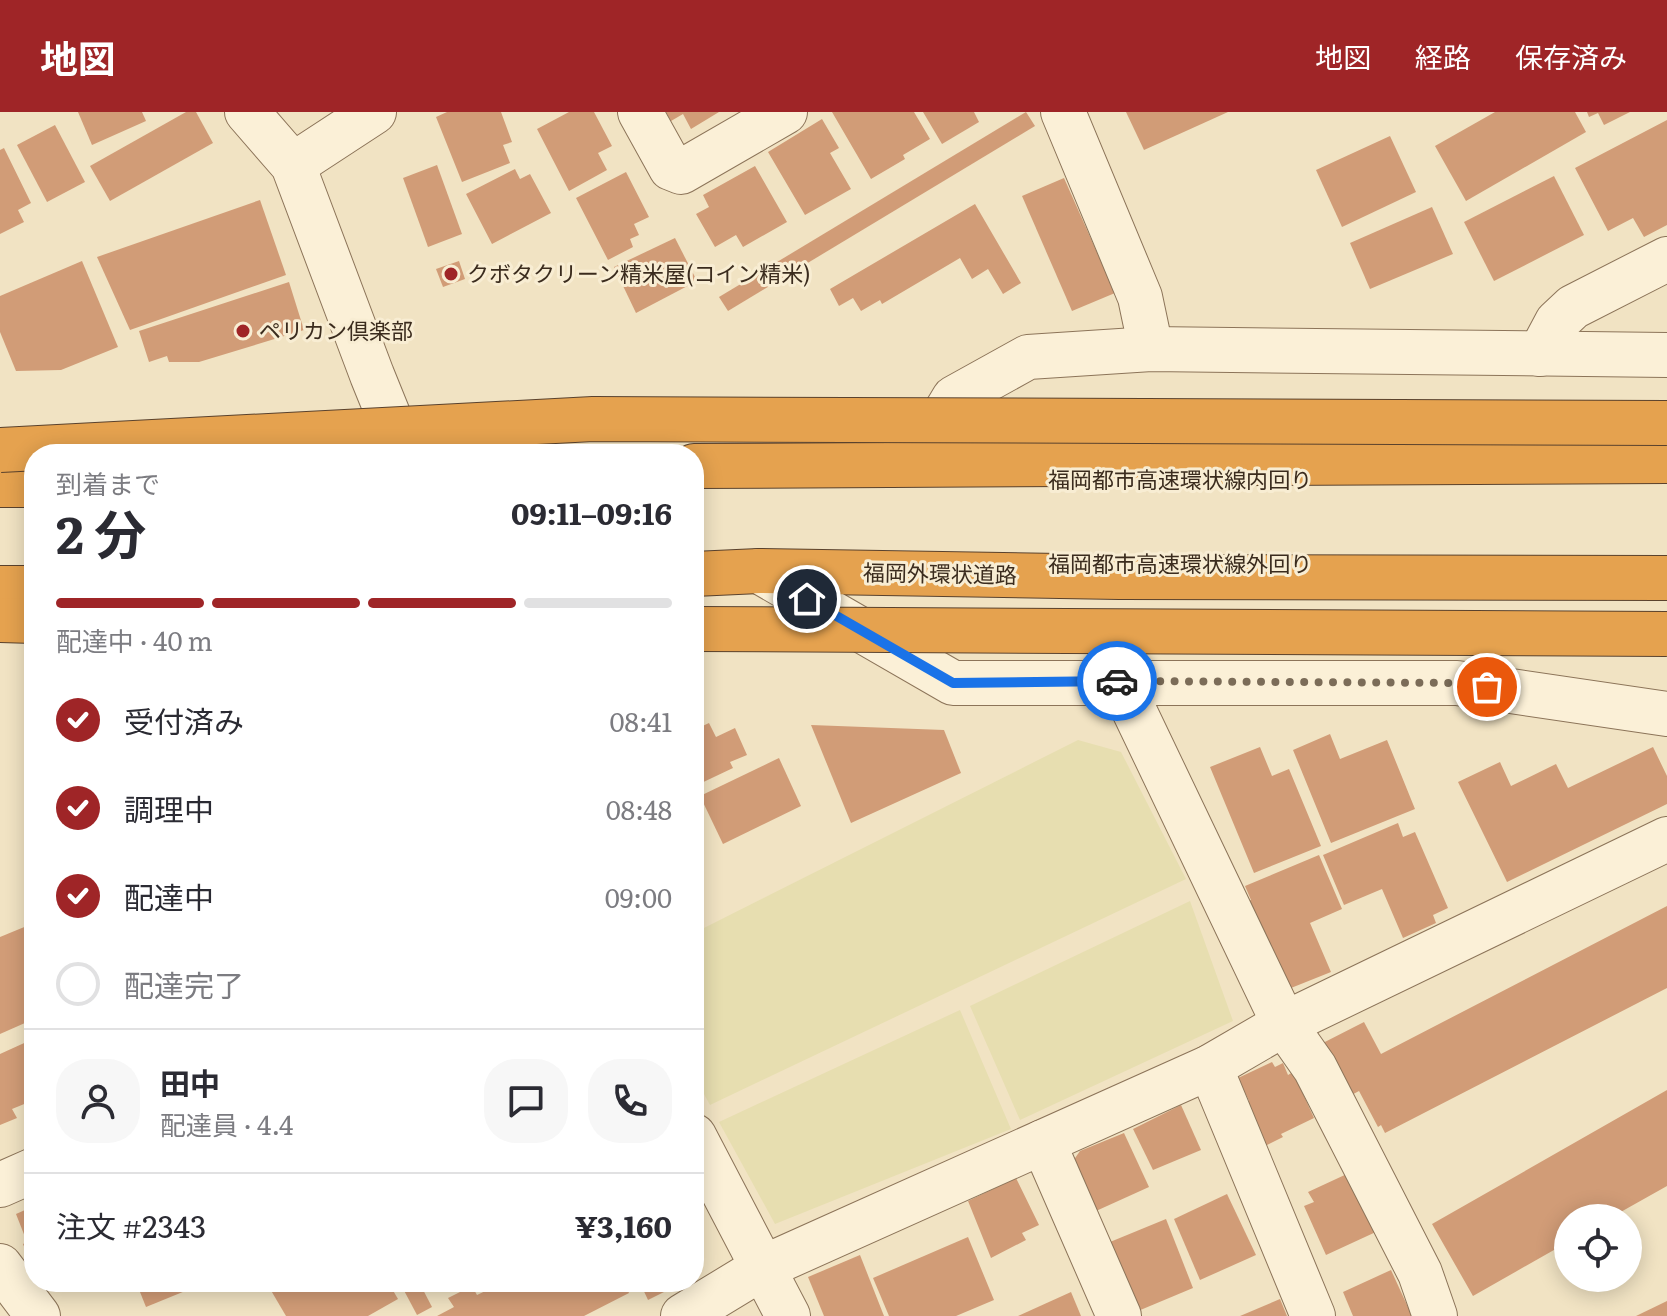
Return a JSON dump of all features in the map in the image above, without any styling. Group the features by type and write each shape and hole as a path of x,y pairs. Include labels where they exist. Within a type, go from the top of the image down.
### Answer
{"highway":[{"path":"115,444 593,419 1667,423"},
{"path":"0,450 24,449"},
{"path":"704,466 1667,461"},
{"path":"0,472 24,472"},
{"name":"福岡都市高速環状線内回り","path":"704,481 1667,479"},
{"path":"0,485 24,485"},
{"name":"福岡都市高速環状線外回り","path":"704,566 1667,563"},
{"path":"0,569 24,569"},
{"name":"福岡外環状道路","path":"704,574 759,571 1119,577 1667,578"},
{"path":"0,588 24,588"},
{"path":"0,620 24,621"},
{"path":"704,629 1667,634"}],"street":[{"path":"247,112 293,165 400,444"},
{"path":"293,165 374,112"},
{"path":"640,112 671,168 681,172 785,112"},
{"path":"1063,112 1140,297 1151,349"},
{"path":"1540,354 1557,322 1573,307 1667,259"},
{"path":"915,463 954,398 1028,357 1151,349 1667,355"},
{"path":"759,571 953,683 1457,683 1667,714"},
{"path":"1120,681 1284,1024 1315,1068 1420,1273 1435,1316"},
{"path":"683,1316 762,1268 1210,1067 1284,1024 1667,839"},
{"path":"1210,1067 1313,1316"},
{"path":"1043,1142 1119,1316"},
{"path":"704,1155 788,1316"},
{"path":"0,1185 24,1174"},
{"path":"0,1266 38,1316"}],"shaded area":[{"path":"1078,740 1121,752 1186,879 710,1105 704,1094 704,928"},
{"path":"1190,901 1233,1021 1020,1120 970,1006"},
{"path":"960,1010 1011,1129 775,1224 719,1122"}],"building":[{"path":"78,112 142,112 146,121 92,145"},
{"path":"186,112 196,112 213,143 110,201 90,166"},
{"path":"447,112 501,112 512,142 503,145 510,163 462,182 436,117"},
{"path":"569,112 594,112 612,146 598,153 607,170 569,191 537,129"},
{"path":"666,112 719,112 691,129 683,114 671,121"},
{"path":"832,112 914,112 930,139 903,155 905,159 871,179"},
{"path":"923,112 974,112 979,122 942,144"},
{"path":"1026,112 1035,126 728,311 719,297"},
{"path":"1126,112 1228,112 1144,150"},
{"path":"1495,112 1575,112 1586,132 1466,201 1435,146"},
{"path":"1587,112 1630,112 1604,125 1598,113 1589,117"},
{"path":"822,119 839,148 830,153 851,189 805,215 768,152"},
{"path":"1667,120 1667,225 1644,237 1633,218 1608,231 1575,168"},
{"path":"55,125 85,182 47,202 17,145"},
{"path":"1390,136 1416,192 1342,227 1316,170"},
{"path":"4,148 31,203 18,210 24,222 0,234 0,150"},
{"path":"437,165 462,234 428,247 403,178"},
{"path":"755,166 787,222 743,247 736,235 715,247 696,214 709,207 703,195"},
{"path":"515,169 520,179 530,174 551,213 492,244 466,194"},
{"path":"626,172 649,217 634,224 639,235 630,239 633,247 608,260 576,198"},
{"path":"1554,176 1584,235 1494,281 1464,222"},
{"path":"1064,178 1115,293 1072,311 1022,196"},
{"path":"260,200 286,275 130,330 97,257"},
{"path":"975,204 1021,283 1003,294 988,269 972,279 960,258 882,304 880,300 861,311 853,298 839,306 830,289"},
{"path":"1432,207 1453,254 1370,289 1350,243"},
{"path":"675,238 697,281 636,313 614,267"},
{"path":"82,261 118,347 61,370 16,371 0,332 0,296"},
{"name":"クボタクリーン精米屋(コイン精米)","path":"459,261 465,279 443,287 436,269"},
{"path":"289,282 304,330 199,362 169,362 167,356 149,362 139,331"},
{"path":"709,723 716,737 735,728 747,755 730,762 733,768 704,782 704,725"},
{"path":"811,725 944,730 961,773 851,823"},
{"path":"1330,734 1340,759 1387,740 1415,809 1331,843 1293,750"},
{"path":"1260,747 1272,776 1289,769 1321,846 1254,873 1210,767"},
{"path":"1653,747 1667,776 1667,804 1507,882 1458,782 1500,762 1511,786 1556,764 1568,788"},
{"path":"779,758 801,806 723,844 704,804 704,794"},
{"path":"1398,823 1403,837 1415,832 1448,908 1433,915 1436,923 1403,938 1382,889 1344,905 1323,855"},
{"path":"1319,855 1342,909 1310,923 1331,972 1281,992 1244,903 1251,900 1245,886"},
{"path":"1667,906 1667,988 1385,1133 1381,1125 1378,1127 1359,1091 1344,1099 1317,1046 1364,1022 1381,1054"},
{"path":"24,927 24,1023 0,1034 0,937"},
{"path":"24,1043 24,1104 12,1109 17,1118 0,1125 0,1054"},
{"path":"1272,1062 1275,1067 1283,1063 1288,1075 1293,1072 1314,1118 1261,1148 1241,1104 1249,1101 1238,1078"},
{"path":"1667,1090 1667,1186 1635,1204 1554,1204 1554,1250 1473,1296 1432,1224"},
{"path":"1181,1105 1201,1150 1153,1170 1133,1129"},
{"path":"1124,1133 1149,1187 1096,1211 1073,1161 1080,1151"},
{"path":"1349,1173 1378,1231 1326,1255 1304,1206 1314,1202 1308,1192"},
{"path":"1016,1178 1039,1225 1022,1233 1026,1240 991,1258 968,1201"},
{"path":"1227,1194 1256,1255 1200,1280 1174,1219"},
{"path":"24,1210 24,1234 16,1214"},
{"path":"1166,1219 1193,1288 1138,1311 1110,1242"},
{"path":"968,1237 994,1300 956,1316 889,1316 873,1278"},
{"path":"860,1255 884,1316 824,1316 808,1277"},
{"path":"1391,1270 1412,1316 1353,1316 1343,1292"},
{"path":"140,1292 183,1292 146,1307"},
{"path":"272,1292 394,1292 398,1299 368,1316 286,1316"},
{"path":"405,1292 424,1292 432,1307 417,1315"},
{"path":"460,1292 475,1292 477,1295 483,1292 629,1293 584,1316 437,1316 454,1307 448,1298"},
{"path":"644,1292 664,1292 648,1300"},
{"path":"1071,1292 1081,1316 1018,1316"},
{"path":"1280,1299 1287,1316 1240,1316"},
{"path":"1667,1301 1667,1316 1636,1316"}],"way so far":[{"path":"1117,681 1457,683 1487,687"}],"place":[{"name":"クボタクリーン精米屋(コイン精米)","path":"451,274"},
{"name":"ペリカン倶楽部","path":"243,331"}],"route":[{"path":"807,599 953,683 1117,681"}]}
